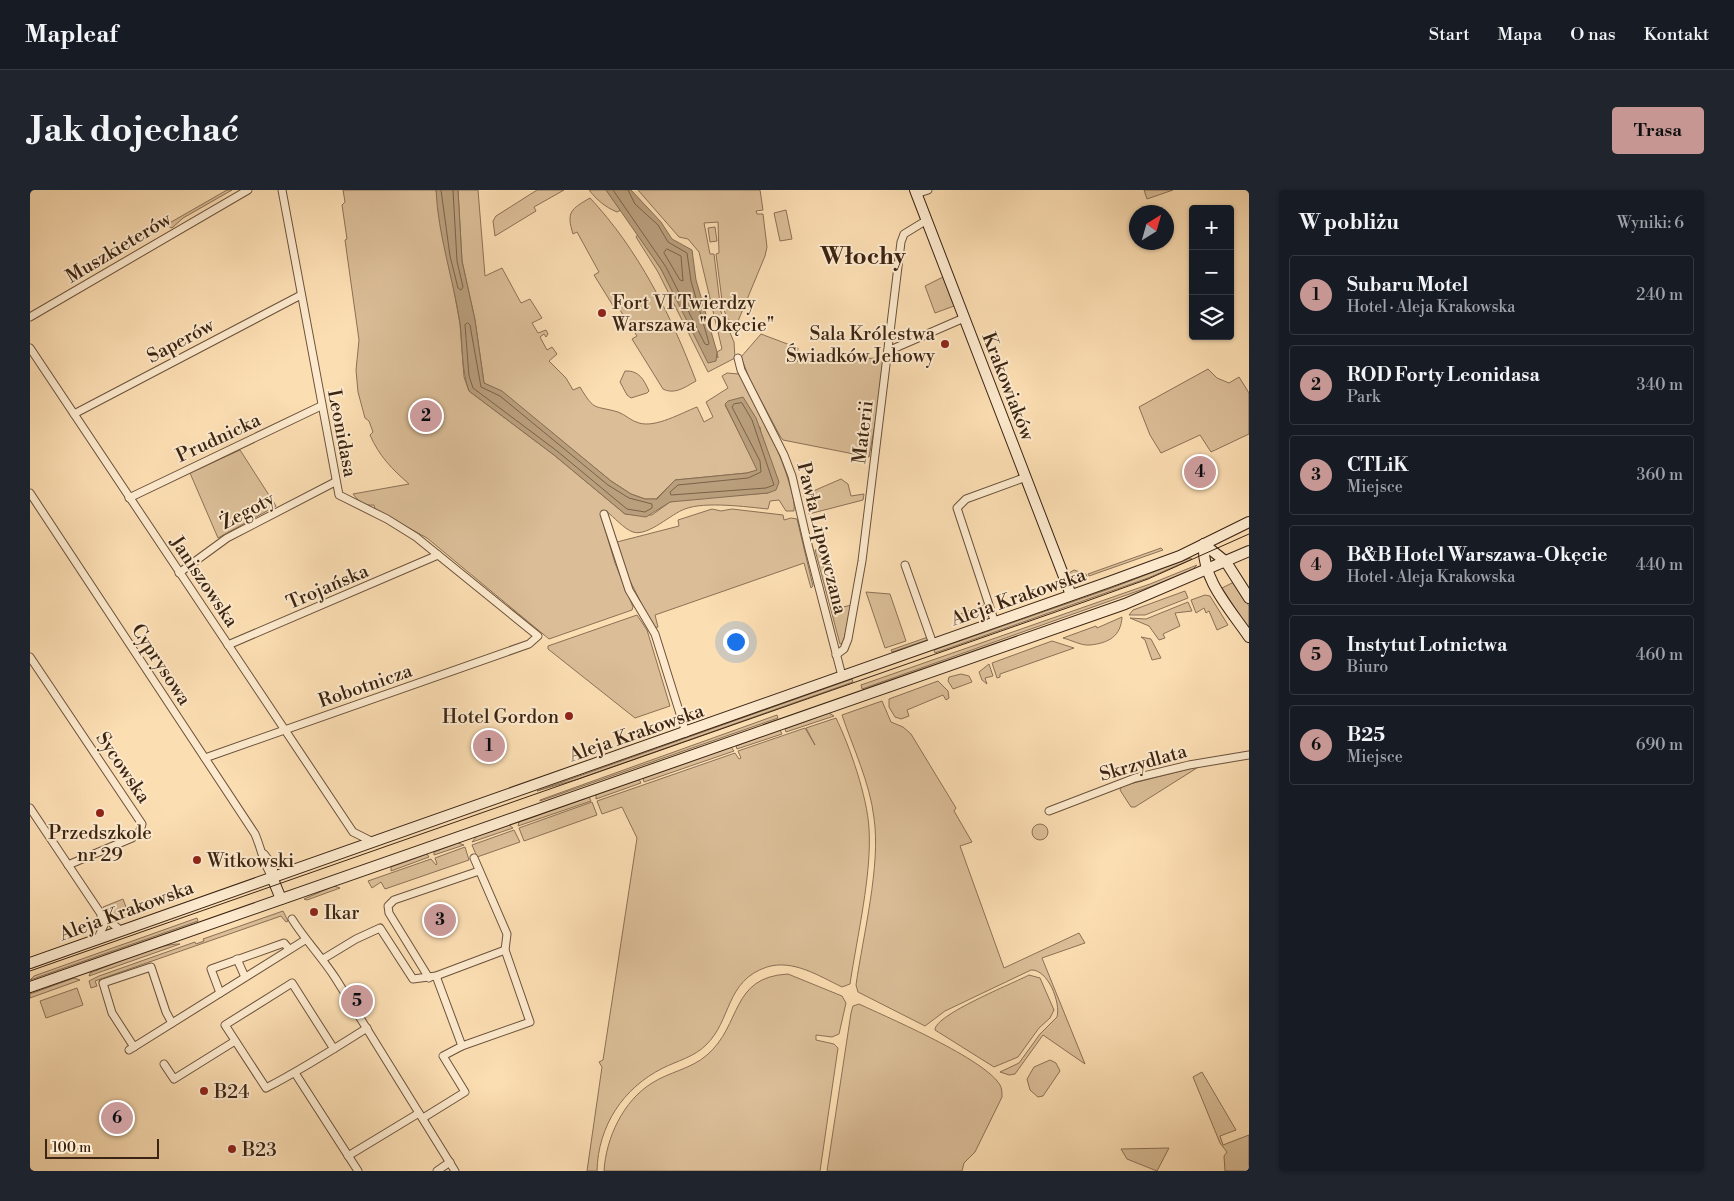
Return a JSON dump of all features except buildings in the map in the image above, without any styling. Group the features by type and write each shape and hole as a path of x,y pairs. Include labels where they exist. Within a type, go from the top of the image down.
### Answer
{"main road":[{"name":"Krakowiaków","path":"915,192 1071,595"},
{"name":"Aleja Krakowska","path":"30,963 995,623 1171,559 1249,522"},
{"path":"1204,544 1226,562 1249,598"},
{"path":"1204,544 1203,555 1213,584 1249,637"},
{"name":"Aleja Krakowska","path":"30,987 1125,604 1249,551"},
{"path":"272,877 281,899"}],"street":[{"name":"Muszkieterów","path":"30,317 248,190"},
{"name":"Leonidasa","path":"282,190 335,482 341,497 400,526 438,554 538,636 535,640"},
{"path":"915,192 928,190"},
{"name":"Materii","path":"836,655 844,649 848,639 862,561 902,238 911,229 927,220"},
{"name":"Saperów","path":"74,414 301,295"},
{"path":"888,351 964,318"},
{"name":"Janiszowska","path":"30,348 353,832"},
{"name":"Pawła Lipowczana","path":"738,358 741,370 784,455 792,476 842,676"},
{"name":"Prudnicka","path":"130,498 321,406"},
{"path":"995,623 957,508 966,499 1026,477"},
{"name":"Żegoty","path":"179,573 227,538 335,482"},
{"name":"Cyprysowa","path":"30,493 255,834 264,854 265,865 272,877"},
{"path":"604,514 622,572 639,611 655,634 686,732"},
{"name":"Trojańska","path":"228,645 438,554"},
{"path":"904,565 934,644"},
{"name":"Robotnicza","path":"205,758 284,729 414,686 529,644 535,640"},
{"name":"Sycowska","path":"30,657 142,824 140,831 132,838 68,865"},
{"name":"Skrzydlata","path":"1049,811 1135,778 1189,765 1249,755"},
{"path":"30,808 33,816 101,914 120,930"},
{"path":"349,851 353,832 374,842"},
{"path":"348,1156 465,1092 443,1056 462,1046 530,1022 505,950 507,934 474,858"},
{"path":"429,978 389,913 388,906 394,900 479,871"},
{"path":"98,938 104,925 101,914"},
{"path":"292,919 305,940 323,959 455,1171"},
{"path":"323,959 356,939 380,928 413,979 436,976 505,950"},
{"path":"172,1023 166,1012 151,967 103,983 112,1014 131,1049 305,940"},
{"path":"220,993 211,969 284,943 289,950"},
{"path":"238,959 245,977"},
{"path":"436,976 462,1046"},
{"path":"334,1049 292,983 225,1025 266,1088 295,1073 334,1049 367,1028"},
{"path":"164,1064 174,1079 235,1042"},
{"path":"295,1073 358,1171"},
{"path":"437,1171 450,1162"}],"shaded area":[{"path":"227,190 232,190 183,218 172,228 166,225"},
{"path":"343,190 436,190 460,324 464,377 469,391 554,455 625,514 652,515 670,502 683,499 768,493 760,427 725,405 758,470 747,473 675,480 656,499 645,499 631,494 611,481 502,392 484,383 475,320 462,261 458,190 478,190 485,276 502,268 521,303 530,299 542,318 532,323 538,333 546,330 548,334 546,337 544,334 540,337 547,350 552,347 557,354 549,361 566,378 573,390 580,387 592,404 599,408 618,412 639,423 661,422 697,407 704,422 713,417 706,402 728,388 722,376 727,373 739,374 746,384 774,441 789,483 794,511 786,511 779,500 770,501 768,509 703,505 680,511 653,528 639,533 626,528 606,511 601,516 615,563 633,607 632,610 549,639 427,538 375,509 374,505 362,503 353,494 409,484 386,462 374,443 370,435 373,432 369,421 365,418 358,392 356,370 359,340 345,240 347,239 342,205 345,202"},
{"path":"537,190 564,190 534,207 536,211 495,236 493,221 496,216"},
{"path":"589,190 606,190 621,210 617,212 609,208"},
{"path":"638,190 760,190 763,210 756,211 757,214 763,214 767,247 736,326 735,336 723,308 716,254 719,253 718,222 704,223 710,254 714,254 721,312 734,342 735,358 708,372 658,272 636,237 638,234 661,269 685,314 718,358 717,352 722,349 699,252 688,239 679,237"},
{"path":"1144,190 1173,190 1147,199"},
{"path":"590,198 638,261 676,332 696,381 684,388 676,391 663,389 632,339 637,336 618,307 615,309 594,275 599,272 577,232 573,234 570,216 574,208"},
{"path":"786,210 792,239 780,241 774,213"},
{"path":"715,227 717,241 710,242 708,228"},
{"path":"943,277 954,306 935,313 925,286"},
{"path":"761,334 798,348 797,361 878,358 883,362 881,378 883,380 869,457 783,440 750,380 741,357"},
{"path":"1208,369 1217,378 1229,383 1239,377 1249,393 1249,434 1211,452 1200,435 1161,453 1150,435 1139,407"},
{"path":"625,371 637,374 649,391 631,398 627,395 620,382"},
{"path":"240,450 276,506 218,538 190,473"},
{"path":"841,479 848,484 851,496 864,494 863,500 809,514 804,495"},
{"path":"712,509 721,511 732,509 783,515 784,520 797,519 813,586 811,588 804,563 655,615 658,627 654,628 627,575 617,542 679,526 678,520"},
{"path":"1161,548 1163,550 1089,576 1088,574"},
{"path":"815,550 818,550 820,553 834,609 852,605 843,643 840,644"},
{"path":"1190,558 1192,559 1148,578 935,653 934,650 1109,589"},
{"path":"1197,565 1192,570 1152,586 862,689 861,685 1150,584"},
{"path":"1074,570 1086,574 1087,577 1076,582 1069,573"},
{"path":"1234,582 1249,606 1249,630 1222,588"},
{"path":"1185,591 1188,598 1145,615 1129,615 1133,610"},
{"path":"866,592 890,594 906,641 885,648"},
{"path":"1205,595 1210,596 1228,625 1217,630 1209,611 1206,613 1204,608 1196,613 1191,600"},
{"path":"1188,602 1192,611 1175,613 1180,626 1163,634 1165,638 1159,640 1149,626 1130,618 1146,619"},
{"path":"986,605 988,612 963,621 960,614"},
{"path":"637,615 647,630 670,706 635,718 548,649 548,646"},
{"path":"1122,617 1116,634 1103,642 1087,645 1063,638 1096,626 1097,628"},
{"path":"928,637 927,640 892,652 891,650"},
{"path":"1141,637 1151,639 1161,658 1152,660 1145,640"},
{"path":"1052,641 1074,648 1000,674 1000,677 997,678 992,663"},
{"path":"989,664 993,676 985,678 987,684 982,680 979,672"},
{"path":"961,674 969,676 972,682 953,689 948,681 949,677"},
{"path":"852,679 853,682 578,779 537,791"},
{"path":"938,681 948,691 949,698 946,700 943,695 907,710 909,716 901,719 895,717 889,707 889,699"},
{"path":"882,701 891,722 903,727 911,734 956,808 954,811 972,842 960,846 1004,968 1079,933 1085,943 1042,958 1085,1064 1043,1035 1015,1074 1009,1075 1000,1072 1019,1063 1040,1034 1057,1017 1057,1004 1052,988 1043,975 1037,971 1031,970 945,1011 925,1026 858,992 856,985 873,879 876,837 869,792 842,715"},
{"path":"829,713 834,716 786,732 785,729"},
{"path":"777,715 778,718 540,801 540,800"},
{"path":"836,718 857,772 868,815 869,828 866,885 850,984 842,987 806,970 786,965 767,967 753,973 736,991 721,1024 706,1045 691,1056 649,1076 625,1098 615,1110 602,1139 598,1154 597,1171 587,1171 602,1067 599,1062 603,1060 637,838 622,807 602,814 597,801 735,753 739,759 741,758 738,751 805,728 815,745 806,728"},
{"path":"780,730 782,734 737,749 736,746"},
{"path":"731,747 734,751 644,782 643,778"},
{"path":"1200,766 1135,807 1131,807 1120,790 1122,786"},
{"path":"639,779 641,783 596,799 596,794"},
{"path":"589,797 591,801 518,826 519,822"},
{"path":"592,802 597,815 524,841 519,828"},
{"path":"1040,824 1046,826 1048,832 1046,838 1040,840 1034,838 1032,832 1034,826"},
{"path":"509,825 513,828 472,842 477,836"},
{"path":"514,830 520,842 477,857 472,845"},
{"path":"458,843 464,845 434,855 434,852"},
{"path":"465,847 469,860 385,889 381,882 372,888 368,881 431,859 436,865 435,858"},
{"path":"427,854 429,857 391,871 391,867"},
{"path":"334,886 340,888 307,900 304,899"},
{"path":"123,899 129,915 116,919 110,917 103,907"},
{"path":"283,911 288,921 286,922 281,916 95,981 97,986 91,988 89,981 99,976 195,942 196,944 204,941 203,939"},
{"path":"197,918 198,921 30,980 34,976"},
{"path":"180,944 89,976 90,973 136,955 161,947"},
{"path":"788,974 842,996 846,1003 839,1034 832,1037 816,1035 816,1040 834,1044 838,1048 820,1171 604,1171 605,1158 612,1133 633,1100 652,1083 694,1064 707,1055 718,1043 746,993 756,984 769,977"},
{"path":"1029,975 1040,978 1054,1010 1050,1018 1039,1028 1018,1057 994,1067 935,1030 938,1024 947,1016 960,1008"},
{"path":"74,978 80,980 30,998 30,994"},
{"path":"77,988 83,1005 46,1018 40,1001"},
{"path":"859,1004 957,1052 976,1063 1000,1085 1002,1097 975,1152 964,1163 962,1171 827,1171 851,1013 853,1006"},
{"path":"1050,1060 1056,1063 1060,1071 1043,1096 1038,1097 1030,1090 1027,1079 1034,1067"},
{"path":"1202,1072 1236,1130 1220,1136 1223,1145 1249,1135 1249,1171 1225,1171 1224,1156 1227,1152 1220,1143 1193,1077"},
{"path":"1169,1148 1157,1171 1127,1159 1121,1149"}],"water":[{"path":"436,190 458,190 462,261 475,320 484,383 502,391 611,481 631,494 645,499 657,499 675,480 747,473 757,470 725,404 728,401 743,397 756,418 779,482 776,490 768,493 670,502 646,517 625,514 554,455 469,391 463,366 460,323 437,207"},
{"path":"606,190 631,190 661,222 672,239 692,250 696,280 717,352 716,361 708,363 661,269"}],"tram line":[{"path":"30,971 1084,602 1148,579 1249,534"}],"place":[{"name":"Fort VI Twierdzy Warszawa \"Okęcie\"","path":"602,313"},
{"name":"Sala Królestwa Świadków Jehowy","path":"945,344"},
{"name":"ROD Forty Leonidasa","path":"426,416"},
{"name":"B&B Hotel Warszawa-Okęcie","path":"1200,472"},
{"name":"Hotel Gordon","path":"569,716"},
{"name":"Subaru Motel","path":"489,746"},
{"name":"Przedszkole nr 29","path":"100,813"},
{"name":"Witkowski","path":"197,860"},
{"name":"Ikar","path":"314,912"},
{"name":"CTLiK","path":"440,920"},
{"name":"Instytut Lotnictwa","path":"357,1001"},
{"name":"B24","path":"204,1091"},
{"name":"B25","path":"117,1118"},
{"name":"B23","path":"232,1149"}],"district":[{"name":"Włochy","path":"863,256"}]}
